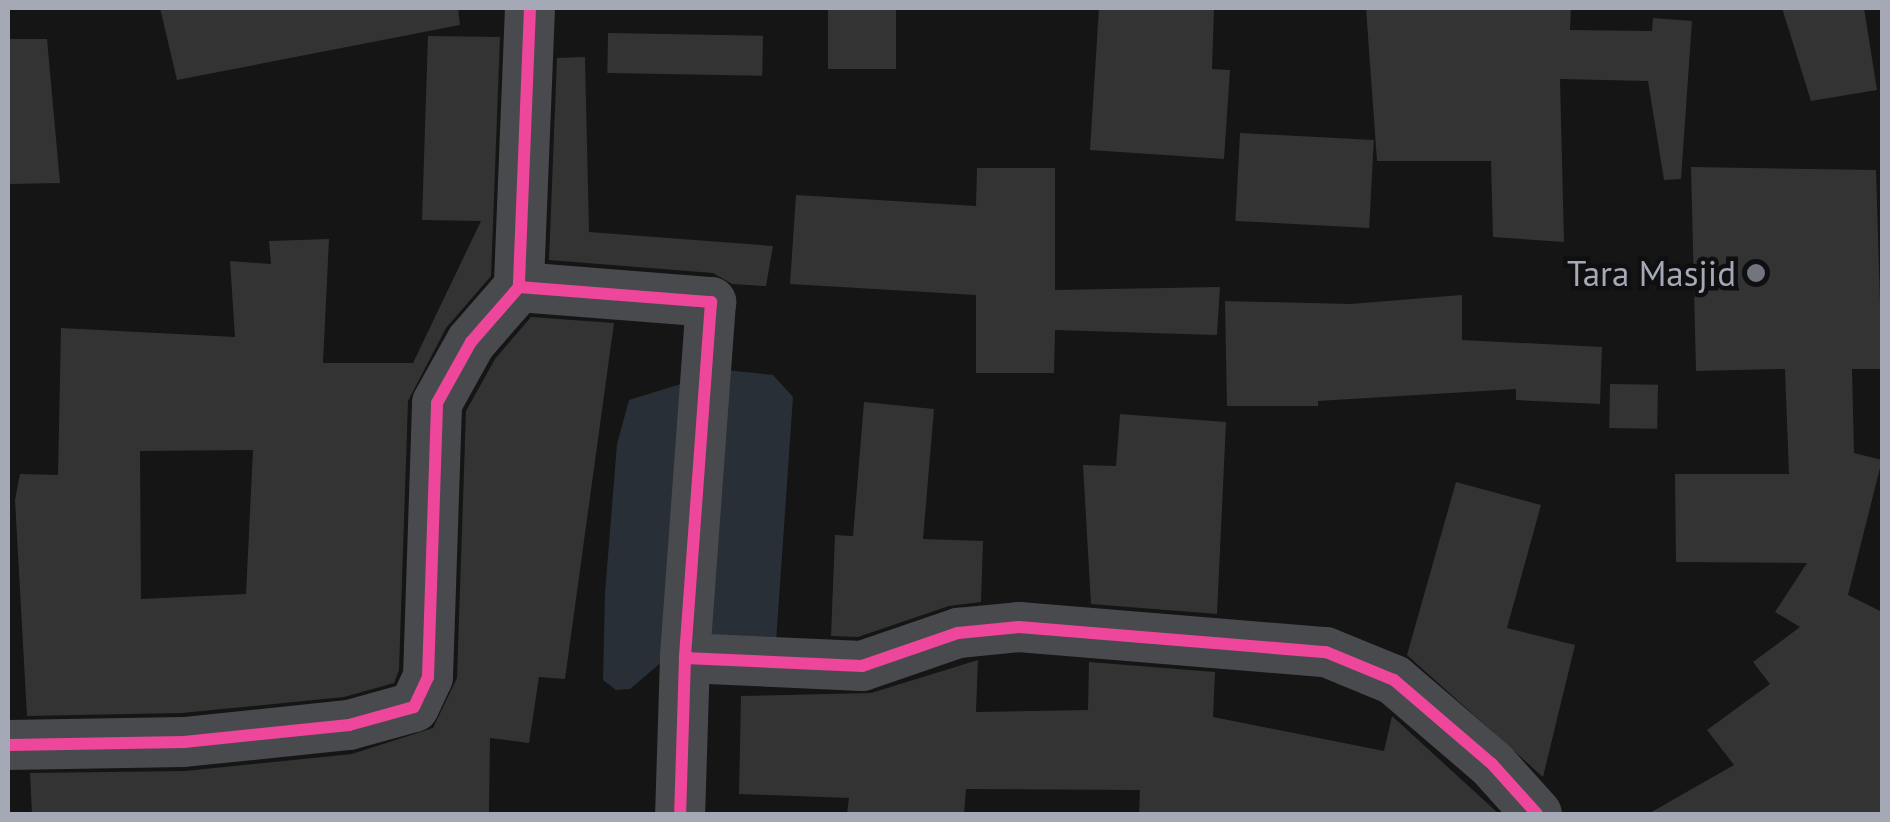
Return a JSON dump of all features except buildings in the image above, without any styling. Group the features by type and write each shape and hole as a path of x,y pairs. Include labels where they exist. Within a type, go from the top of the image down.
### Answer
{"street":[{"path":"8,745 184,742 349,725 414,707 428,676 438,403 471,342 520,287 530,8"},
{"path":"520,287 711,302 684,658 680,814"},
{"path":"684,658 862,666 958,633 1019,627 1326,652 1394,680 1492,764 1537,814"}],"shaded area":[{"path":"726,370 773,375 793,397 774,671 664,660 630,689 616,690 603,680 605,593 617,444 629,400"}],"cycle path":[{"path":"530,8 519,287 711,302 685,658 680,814"},
{"path":"8,745 184,742 349,725 414,707 428,677 437,403 471,342 519,287"},
{"path":"685,658 862,666 958,633 1019,627 1326,652 1394,680 1492,764 1537,814"}],"place":[{"name":"Tara Masjid","path":"1756,273"}]}
